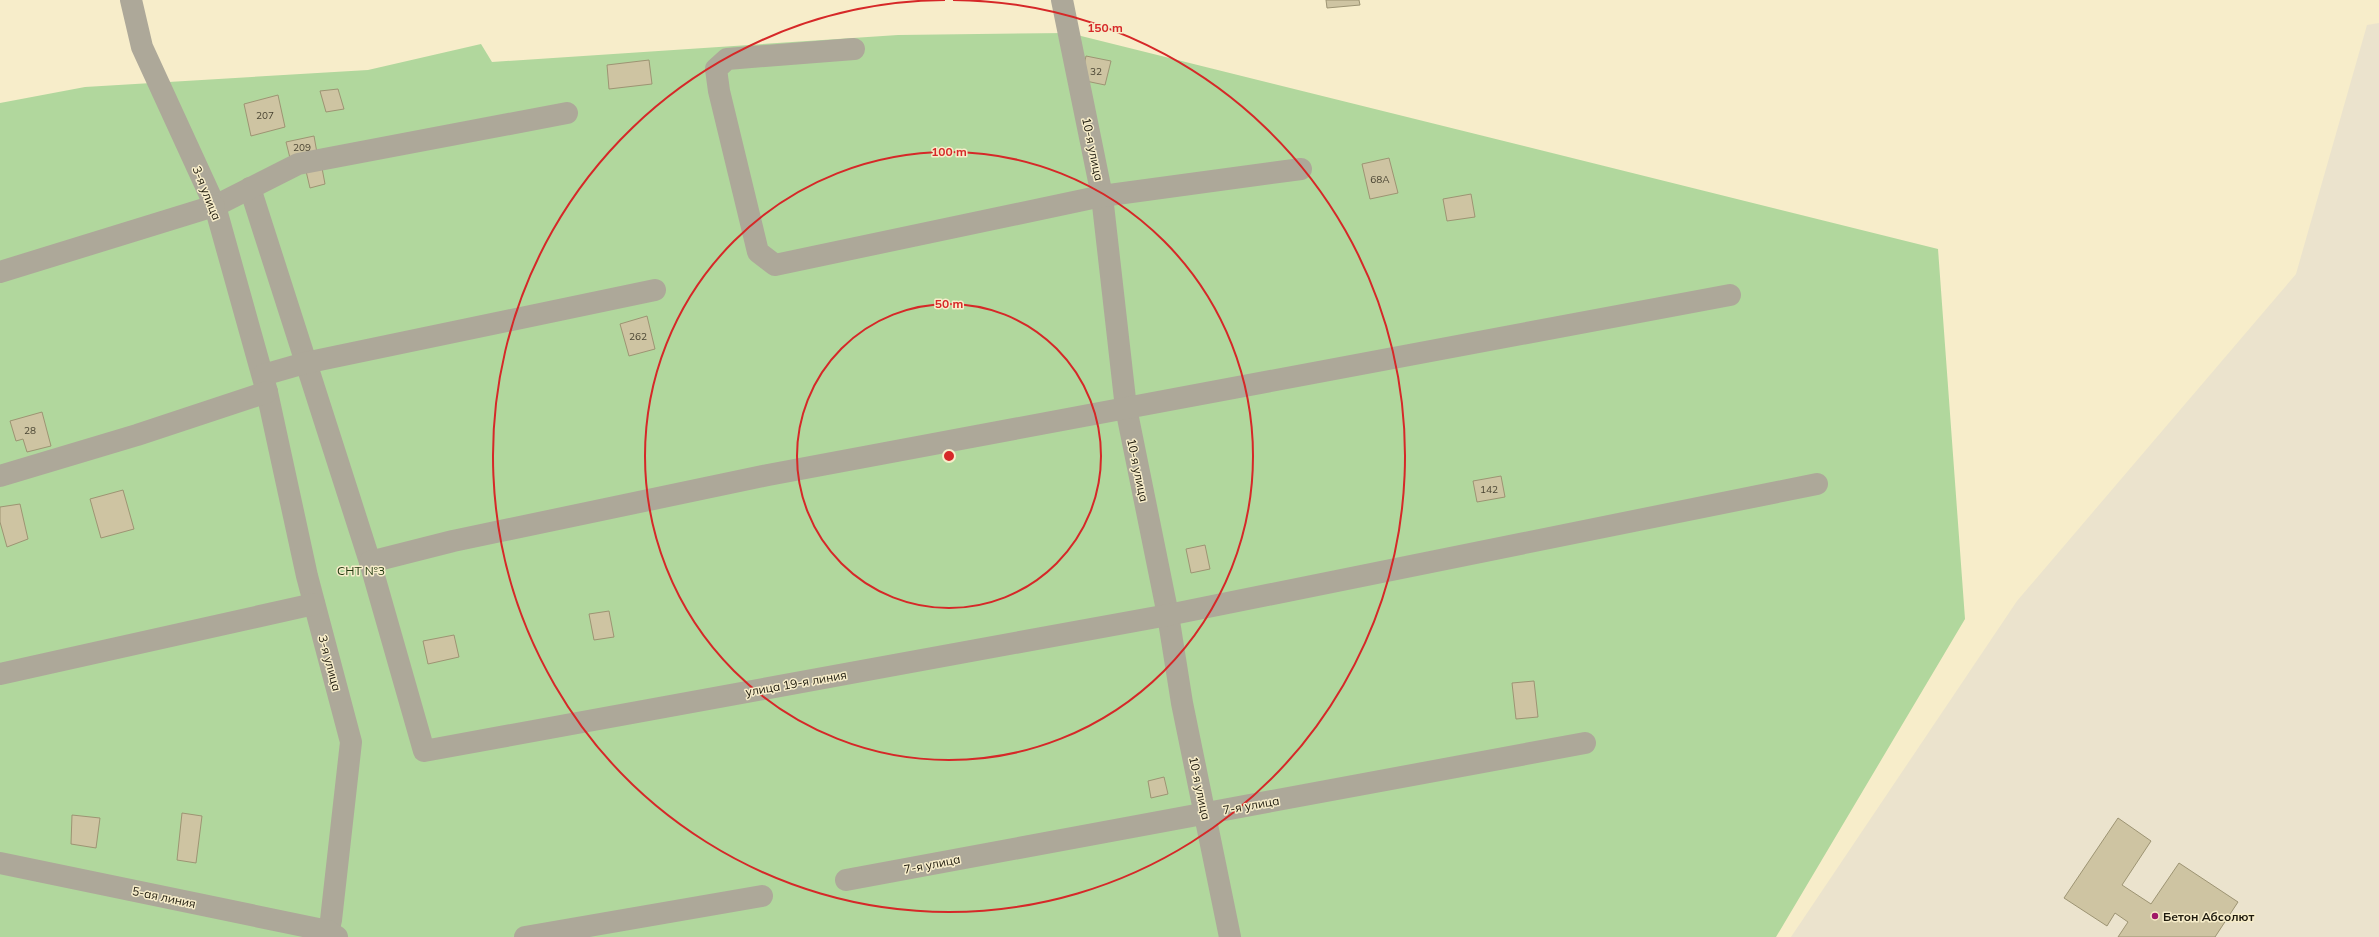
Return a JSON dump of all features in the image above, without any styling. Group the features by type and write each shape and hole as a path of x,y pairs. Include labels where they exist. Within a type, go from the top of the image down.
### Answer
{"street":[{"name":"3-я улица","path":"131,0 142,47 215,206 265,383 314,604 351,742 331,935"},
{"name":"10-я улица","path":"1062,0 1102,196 1126,408 1168,615 1182,703 1206,813 1230,937"},
{"path":"854,49 728,59 716,69 719,91 758,252 775,265 1102,196 1301,169"},
{"path":"0,272 215,206 298,164 567,113"},
{"path":"250,188 370,562 453,541 768,475 1730,295"},
{"path":"0,476 137,436 265,383 306,363 655,290"},
{"name":"улица 19-я линия","path":"370,562 424,751 1168,615 1817,484"},
{"path":"0,674 314,604"},
{"name":"7-я улица","path":"846,880 1585,743"},
{"name":"5-ая линия","path":"0,863 331,935"},
{"path":"525,937 762,896"}],"shaded area":[{"path":"2379,23 2379,937 1791,937 2017,601 2296,274 2367,25"}],"green space":[{"name":"СНТ №3","path":"1069,33 1938,249 1965,619 1776,937 0,937 0,103 85,87 368,70 481,44 492,62 898,35"}],"building":[{"path":"1326,0 1359,0 1360,5 1327,8"},
{"path":"1086,56 1111,61 1105,85 1081,80"},
{"path":"649,60 652,84 609,89 607,65"},
{"path":"338,89 344,109 326,112 320,91"},
{"path":"278,95 285,127 251,136 244,104"},
{"path":"314,136 317,153 290,158 286,142"},
{"path":"1389,158 1398,193 1370,199 1362,164"},
{"path":"322,168 325,184 310,188 306,171"},
{"path":"1471,194 1475,217 1447,221 1443,199"},
{"path":"647,316 655,349 629,356 620,324"},
{"path":"42,412 51,446 27,452 23,439 16,441 10,421"},
{"path":"1501,476 1505,497 1477,502 1473,481"},
{"path":"123,490 134,529 101,538 90,499"},
{"path":"20,504 28,539 7,547 0,522 0,507"},
{"path":"1205,545 1210,569 1191,573 1186,549"},
{"path":"609,611 614,637 594,640 589,614"},
{"path":"454,635 459,657 428,664 423,641"},
{"path":"1534,681 1538,717 1516,719 1512,683"},
{"path":"1164,777 1168,794 1151,798 1148,781"},
{"path":"182,813 202,816 196,863 177,860"},
{"path":"72,815 100,818 96,848 71,844"},
{"path":"2118,818 2151,841 2122,885 2151,904 2179,863 2238,902 2215,937 2118,937 2128,922 2115,913 2107,926 2064,898"}],"place":[{"name":"Бетон Абсолют","path":"2155,916"}]}
